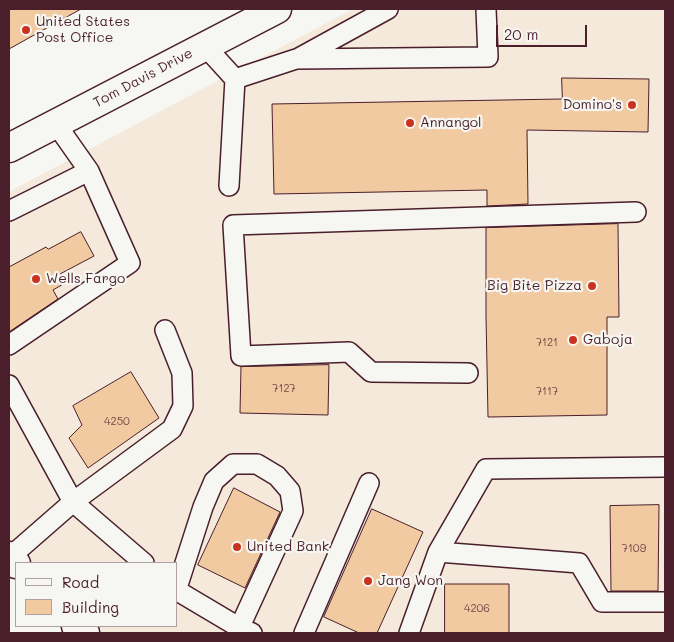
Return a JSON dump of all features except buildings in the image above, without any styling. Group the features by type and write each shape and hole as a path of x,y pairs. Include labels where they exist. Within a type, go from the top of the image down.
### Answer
{"street":[{"name":"Tom Davis Drive","path":"9,148 277,9"}],"lane":[{"path":"235,79 296,60 388,9"},
{"path":"296,60 488,58 486,9"},
{"path":"205,46 235,79 229,186"},
{"path":"9,345 130,263 89,171 56,124"},
{"path":"9,211 89,171"},
{"path":"468,373 371,372 349,352 241,356 233,225 636,212"},
{"path":"12,559 73,502 172,429 183,406 182,373 165,330"},
{"path":"9,385 73,502 143,562"},
{"path":"178,584 203,507 214,481 233,464 257,464 277,476 290,491 293,511 243,632 178,591"},
{"path":"409,633 438,552 486,469 665,467"},
{"path":"304,633 369,483"},
{"path":"438,552 579,563 602,602 665,602"}],"shaded area":[{"path":"353,9 665,9 665,633 100,633 93,627 178,627 178,562 25,562 9,542 9,192"}],"place":[{"name":"United States Post Office","path":"26,30"},
{"name":"Domino's","path":"632,105"},
{"name":"Annangol","path":"410,123"},
{"name":"Wells Fargo","path":"36,279"},
{"name":"Big Bite Pizza","path":"592,286"},
{"name":"Gaboja","path":"573,340"},
{"name":"United Bank","path":"237,547"},
{"name":"Jang Won","path":"368,581"}]}
